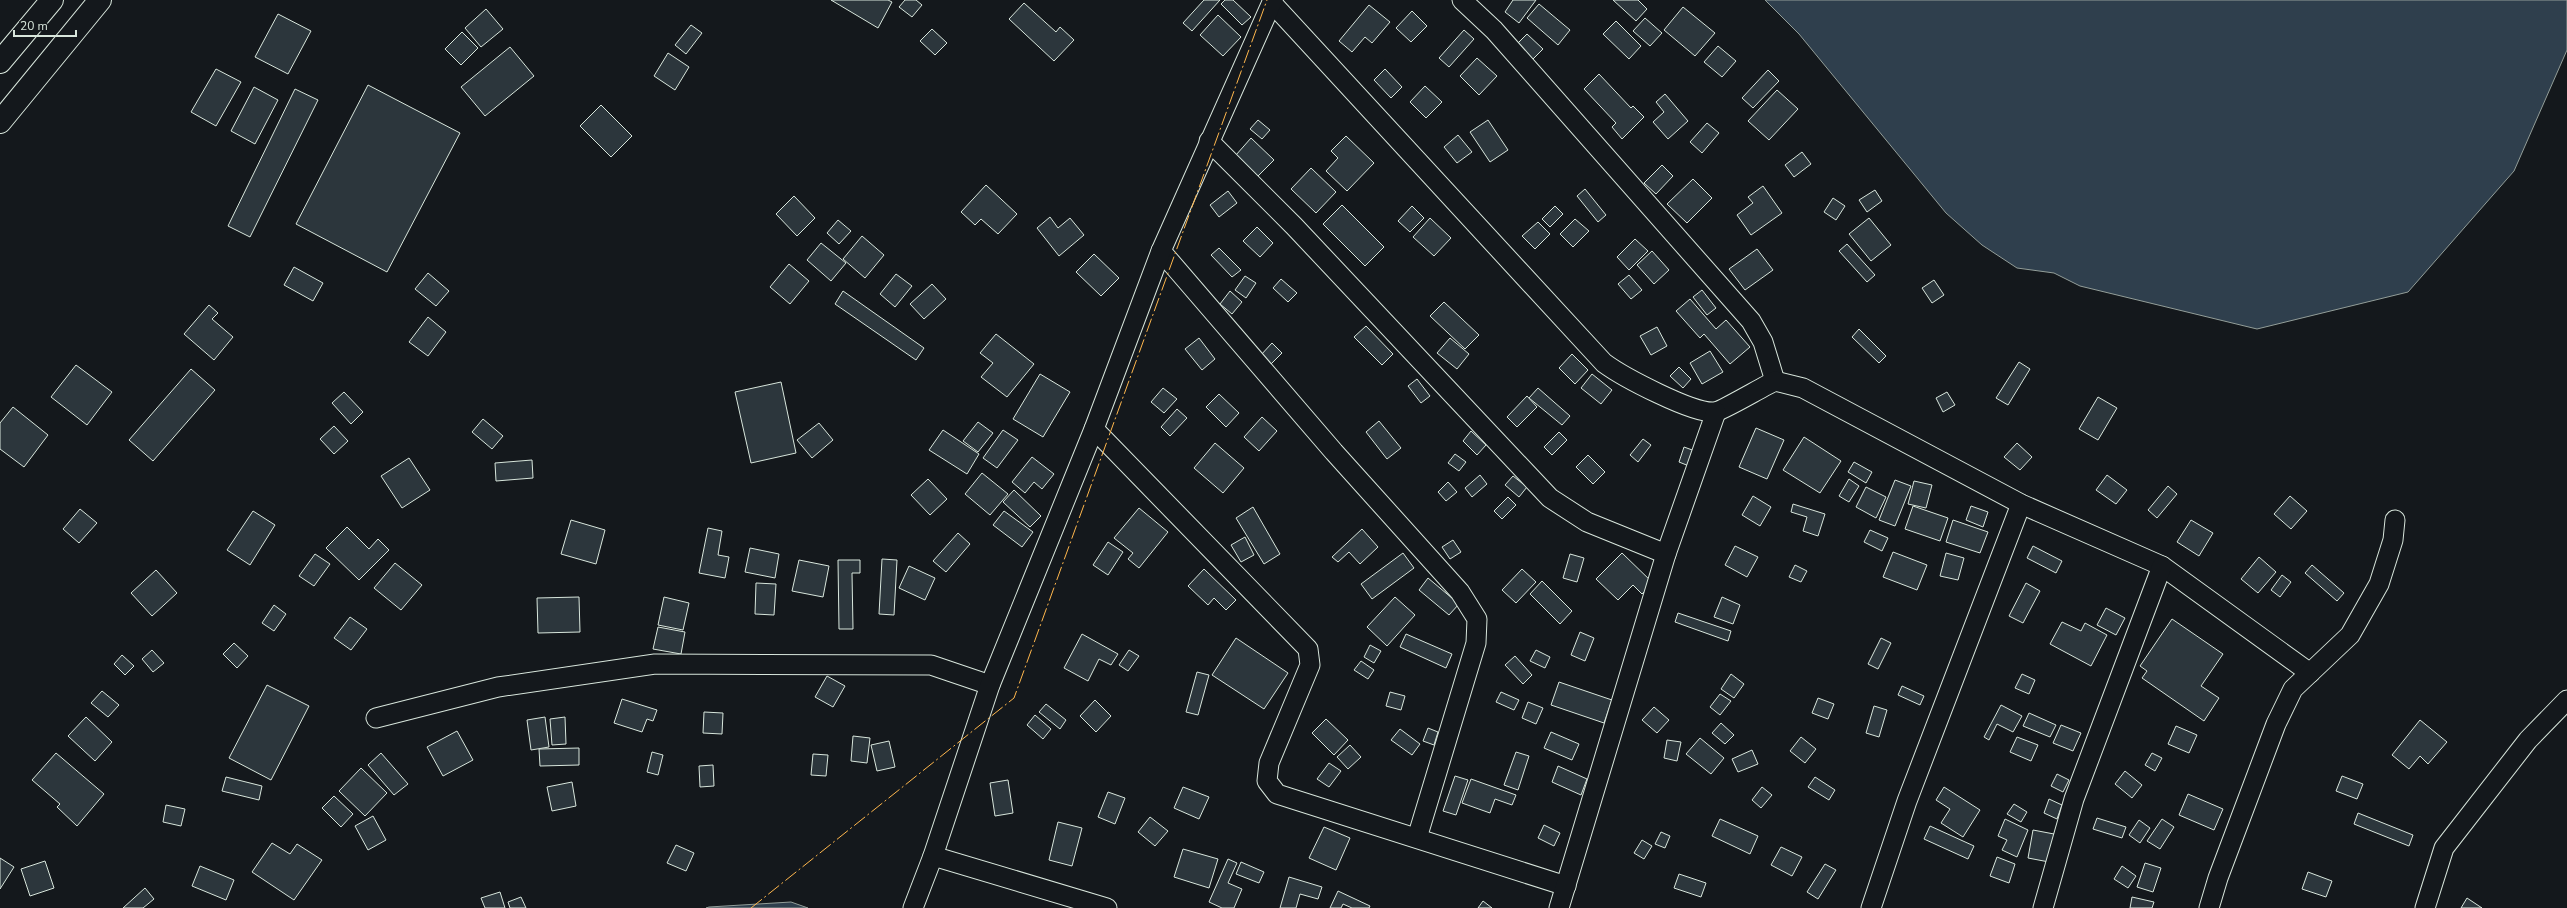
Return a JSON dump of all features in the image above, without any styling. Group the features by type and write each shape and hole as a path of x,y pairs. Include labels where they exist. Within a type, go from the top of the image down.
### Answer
{"main road":[{"path":"0,62 52,0"},
{"path":"1,118 100,0"}],"street":[{"path":"1462,0 1494,30 1750,321 1763,342 1775,381"},
{"path":"913,908 933,856 990,685 1094,429 1161,251 1272,1 1604,362 1620,375 1700,411 1716,412 1775,381 1803,388 2021,504 2162,566 2310,673"},
{"path":"1209,141 1294,226 1550,498 1587,522 1666,554"},
{"path":"1161,251 1334,452 1460,592 1476,619 1476,643 1417,838"},
{"path":"1559,908 1666,554 1716,412"},
{"path":"1094,429 1308,649 1310,664 1269,763 1267,781 1277,794 1566,886"},
{"path":"1871,908 1907,802 2021,504"},
{"path":"2209,908 2218,878 2276,724 2294,689 2350,635 2379,584 2393,540 2395,520"},
{"path":"2042,908 2074,799 2162,566"},
{"path":"376,718 498,687 655,664 931,665 990,685"},
{"path":"2425,908 2444,848 2528,740 2567,700"},
{"path":"933,856 1107,908"}],"water":[{"path":"1765,0 2567,0 2567,50 2514,171 2408,292 2257,329 2080,286 2054,273 2017,268 1982,245 1946,213 1799,34"},
{"path":"791,902 808,908 706,908 709,907"}],"building":[{"path":"831,0 888,0 892,2 878,28"},
{"path":"905,0 916,0 922,5 912,17 899,7"},
{"path":"1204,0 1220,0 1192,31 1183,23"},
{"path":"1225,0 1233,0 1251,17 1242,25 1221,4"},
{"path":"1513,0 1536,0 1519,23 1505,12"},
{"path":"1613,0 1638,0 1647,9 1636,21"},
{"path":"1024,3 1056,32 1060,27 1074,40 1054,61 1009,19"},
{"path":"1539,4 1570,30 1558,45 1527,18"},
{"path":"1369,5 1390,22 1372,43 1365,37 1352,52 1339,41"},
{"path":"1683,7 1715,33 1695,56 1664,30"},
{"path":"486,9 503,29 481,47 465,28"},
{"path":"1412,11 1427,26 1411,42 1396,28"},
{"path":"278,14 311,31 288,74 255,57"},
{"path":"1218,15 1241,37 1223,56 1200,35"},
{"path":"1645,18 1662,33 1650,46 1633,31"},
{"path":"1616,21 1641,46 1629,59 1603,34"},
{"path":"691,25 702,33 686,54 675,45"},
{"path":"932,29 947,43 935,55 920,41"},
{"path":"1464,30 1474,39 1449,67 1439,58"},
{"path":"462,32 478,48 461,65 445,49"},
{"path":"1527,34 1543,49 1533,59 1517,44"},
{"path":"1718,46 1736,61 1722,77 1704,62"},
{"path":"510,47 534,76 485,116 461,87"},
{"path":"668,53 689,67 675,90 654,76"},
{"path":"1477,58 1497,76 1479,95 1460,76"},
{"path":"216,69 241,82 216,126 191,112"},
{"path":"1385,69 1402,87 1391,98 1374,80"},
{"path":"1768,70 1779,81 1753,108 1742,98"},
{"path":"1599,74 1631,108 1633,106 1644,117 1622,139 1612,127 1616,123 1584,89"},
{"path":"368,85 460,133 387,272 296,224"},
{"path":"1425,86 1442,102 1426,118 1410,102"},
{"path":"254,87 278,100 255,144 231,131"},
{"path":"295,89 318,100 250,237 228,226"},
{"path":"1777,90 1798,109 1769,140 1748,121"},
{"path":"1665,94 1688,121 1668,139 1653,122 1664,112 1656,102"},
{"path":"601,105 632,136 611,157 580,126"},
{"path":"1258,120 1270,130 1262,139 1250,129"},
{"path":"1488,120 1508,150 1490,162 1470,132"},
{"path":"1707,123 1719,133 1702,153 1690,142"},
{"path":"1458,135 1472,152 1457,163 1444,147"},
{"path":"1346,136 1374,163 1347,191 1326,171 1338,158 1331,151"},
{"path":"1251,138 1274,160 1258,176 1236,155"},
{"path":"1802,152 1811,164 1794,177 1785,165"},
{"path":"1662,165 1673,176 1656,194 1644,183"},
{"path":"1311,168 1336,192 1316,213 1291,189"},
{"path":"1693,179 1712,198 1687,223 1667,204"},
{"path":"986,185 1017,214 998,234 981,219 975,225 961,212"},
{"path":"1763,186 1782,213 1751,235 1737,215 1753,203 1748,197"},
{"path":"1585,189 1606,215 1598,222 1577,196"},
{"path":"1875,190 1882,201 1867,212 1859,200"},
{"path":"1228,191 1237,203 1219,217 1210,205"},
{"path":"794,196 815,218 797,236 776,214"},
{"path":"1833,198 1845,206 1836,220 1824,212"},
{"path":"1342,205 1384,247 1365,266 1323,224"},
{"path":"1412,206 1424,218 1410,232 1398,221"},
{"path":"1555,206 1563,214 1550,227 1542,219"},
{"path":"1050,217 1058,228 1070,218 1084,235 1059,256 1037,228"},
{"path":"1430,218 1451,238 1434,256 1413,237"},
{"path":"1869,218 1891,245 1871,261 1849,234"},
{"path":"1575,219 1589,231 1573,247 1560,234"},
{"path":"838,220 851,231 839,244 827,233"},
{"path":"1538,222 1550,234 1535,249 1522,236"},
{"path":"1257,227 1273,243 1260,257 1243,241"},
{"path":"862,236 884,255 865,278 843,259"},
{"path":"1635,239 1648,251 1629,270 1617,257"},
{"path":"821,243 846,263 831,281 807,260"},
{"path":"1847,244 1875,275 1867,282 1839,251"},
{"path":"1219,248 1241,270 1232,277 1211,255"},
{"path":"1757,249 1773,270 1745,290 1729,269"},
{"path":"1652,251 1669,270 1654,284 1637,265"},
{"path":"1094,254 1119,278 1101,296 1076,272"},
{"path":"789,264 809,281 790,304 770,287"},
{"path":"294,267 323,283 313,301 284,285"},
{"path":"428,273 449,291 436,306 415,289"},
{"path":"896,274 912,286 895,307 880,294"},
{"path":"1629,275 1642,290 1631,299 1618,284"},
{"path":"1245,276 1256,283 1246,298 1235,290"},
{"path":"1281,279 1297,293 1288,302 1273,288"},
{"path":"1934,280 1944,295 1932,303 1922,288"},
{"path":"932,284 946,299 924,319 910,304"},
{"path":"1702,290 1716,308 1707,315 1693,297"},
{"path":"843,291 924,348 916,360 835,304"},
{"path":"1230,291 1242,302 1232,314 1220,304"},
{"path":"1690,299 1716,329 1726,320 1750,347 1730,364 1704,334 1700,338 1676,311"},
{"path":"1444,302 1479,335 1465,349 1430,316"},
{"path":"209,305 218,313 212,319 233,337 214,360 184,334"},
{"path":"428,317 446,332 428,356 409,342"},
{"path":"1366,326 1393,354 1382,365 1354,337"},
{"path":"1657,327 1667,346 1651,355 1640,336"},
{"path":"1859,329 1886,356 1879,363 1852,337"},
{"path":"996,334 1034,364 1007,397 981,377 993,363 980,353"},
{"path":"1199,338 1215,359 1202,370 1185,349"},
{"path":"1450,338 1469,354 1457,369 1437,353"},
{"path":"1272,343 1282,353 1270,365 1260,356"},
{"path":"1710,351 1723,372 1702,384 1690,363"},
{"path":"1572,354 1588,370 1575,384 1559,368"},
{"path":"2019,362 2030,369 2008,405 1996,398"},
{"path":"76,365 112,392 87,425 51,397"},
{"path":"1679,367 1691,379 1683,388 1670,376"},
{"path":"191,369 215,390 153,461 129,440"},
{"path":"1040,374 1070,392 1043,437 1013,419"},
{"path":"1592,374 1612,390 1601,404 1581,388"},
{"path":"1417,379 1430,396 1421,403 1408,386"},
{"path":"781,382 796,453 751,463 735,392"},
{"path":"1163,388 1177,399 1164,413 1151,402"},
{"path":"1538,388 1570,416 1562,425 1529,398"},
{"path":"344,392 363,412 351,424 332,403"},
{"path":"1947,392 1955,405 1943,412 1936,398"},
{"path":"1219,394 1239,413 1226,427 1206,407"},
{"path":"1527,396 1537,407 1517,427 1507,417"},
{"path":"2098,397 2117,408 2098,440 2079,429"},
{"path":"13,407 48,435 24,467 0,449 0,423"},
{"path":"1177,409 1187,418 1170,436 1161,427"},
{"path":"1262,417 1277,431 1259,451 1244,437"},
{"path":"483,419 503,436 492,449 472,432"},
{"path":"1379,421 1401,448 1387,459 1366,432"},
{"path":"978,422 993,433 978,452 963,441"},
{"path":"819,423 833,440 812,458 797,440"},
{"path":"334,426 348,441 334,454 320,439"},
{"path":"1756,428 1784,440 1767,479 1739,467"},
{"path":"943,430 979,454 967,474 929,450"},
{"path":"1003,430 1018,440 997,468 983,458"},
{"path":"1471,431 1486,445 1477,455 1463,441"},
{"path":"1559,432 1567,440 1552,455 1544,447"},
{"path":"1804,437 1841,461 1820,493 1783,470"},
{"path":"1643,439 1651,445 1638,462 1630,455"},
{"path":"1215,443 1244,468 1223,493 1194,468"},
{"path":"2017,443 2032,457 2020,470 2004,457"},
{"path":"1684,447 1695,451 1689,466 1679,462"},
{"path":"1455,454 1466,462 1459,471 1448,463"},
{"path":"1588,455 1605,472 1593,484 1576,467"},
{"path":"1032,457 1054,474 1042,489 1034,482 1025,493 1012,482"},
{"path":"409,458 430,490 402,508 381,476"},
{"path":"532,460 533,478 496,481 495,463"},
{"path":"1854,462 1872,472 1866,483 1848,472"},
{"path":"982,473 1008,494 990,515 965,494"},
{"path":"1480,475 1487,484 1472,497 1465,488"},
{"path":"2107,475 2127,490 2116,504 2096,490"},
{"path":"1513,476 1527,487 1519,497 1505,485"},
{"path":"928,479 947,499 930,515 911,495"},
{"path":"1849,479 1859,486 1849,502 1839,496"},
{"path":"1895,480 1911,486 1895,526 1879,520"},
{"path":"1914,481 1932,485 1926,508 1908,504"},
{"path":"1448,482 1457,492 1446,501 1438,492"},
{"path":"2168,486 2177,494 2157,518 2148,510"},
{"path":"1866,487 1886,497 1876,518 1856,507"},
{"path":"1014,490 1041,516 1030,527 1003,502"},
{"path":"1753,496 1771,507 1760,526 1742,515"},
{"path":"2290,496 2307,511 2291,529 2274,514"},
{"path":"1508,497 1516,505 1502,519 1494,511"},
{"path":"1793,504 1825,514 1818,536 1803,531 1807,517 1791,512"},
{"path":"1913,506 1948,518 1940,541 1905,529"},
{"path":"1971,506 1988,512 1983,527 1966,520"},
{"path":"1253,507 1280,554 1264,564 1236,518"},
{"path":"1139,508 1168,532 1139,568 1128,559 1133,553 1114,538"},
{"path":"80,509 97,523 79,543 63,529"},
{"path":"253,511 275,525 250,565 227,550"},
{"path":"1004,511 1033,532 1022,547 993,525"},
{"path":"571,520 605,530 596,564 561,554"},
{"path":"1953,520 1988,532 1980,553 1946,542"},
{"path":"2191,520 2213,533 2199,556 2177,542"},
{"path":"347,527 369,549 378,539 389,550 359,580 326,548"},
{"path":"708,528 722,531 718,555 729,557 725,578 699,573"},
{"path":"1362,529 1378,547 1360,564 1349,552 1338,562 1332,557"},
{"path":"1870,530 1888,538 1882,551 1864,542"},
{"path":"958,533 970,544 946,572 933,561"},
{"path":"1245,537 1254,555 1241,562 1231,545"},
{"path":"1453,540 1461,552 1450,559 1442,547"},
{"path":"1108,542 1123,552 1108,575 1093,565"},
{"path":"1735,546 1758,557 1747,577 1725,565"},
{"path":"2033,546 2062,561 2056,573 2027,558"},
{"path":"750,548 779,554 775,578 745,572"},
{"path":"1893,552 1927,565 1917,590 1883,577"},
{"path":"1403,553 1414,568 1372,599 1361,584"},
{"path":"1622,553 1653,583 1642,594 1633,585 1618,600 1596,579"},
{"path":"1946,553 1964,558 1958,580 1940,576"},
{"path":"315,554 330,564 314,586 299,576"},
{"path":"1570,554 1584,558 1577,582 1563,578"},
{"path":"2259,557 2276,572 2258,593 2241,579"},
{"path":"882,559 897,560 894,615 879,614"},
{"path":"799,560 829,566 823,597 792,591"},
{"path":"838,560 860,560 860,573 852,573 853,629 839,629"},
{"path":"395,563 422,585 401,610 374,588"},
{"path":"1795,565 1807,571 1801,582 1789,577"},
{"path":"2312,565 2344,593 2337,601 2305,573"},
{"path":"909,566 935,578 925,600 899,588"},
{"path":"1204,569 1236,600 1226,610 1214,598 1208,605 1188,586"},
{"path":"1522,569 1536,582 1516,603 1502,590"},
{"path":"156,570 177,593 152,616 131,593"},
{"path":"2282,575 2291,582 2280,597 2271,590"},
{"path":"1428,578 1459,604 1449,615 1419,590"},
{"path":"1542,581 1572,611 1560,624 1530,594"},
{"path":"756,583 776,584 774,615 755,614"},
{"path":"2026,583 2040,591 2023,623 2009,616"},
{"path":"579,597 580,632 538,633 537,598"},
{"path":"664,597 689,603 683,630 658,625"},
{"path":"1395,597 1415,615 1387,646 1367,627"},
{"path":"1722,597 1740,605 1733,624 1714,617"},
{"path":"274,605 286,614 274,631 262,623"},
{"path":"2106,608 2125,618 2116,635 2097,625"},
{"path":"1678,613 1731,631 1728,641 1675,622"},
{"path":"350,617 367,629 351,650 334,638"},
{"path":"2172,619 2223,654 2201,686 2219,698 2204,721 2142,678 2147,671 2140,666"},
{"path":"2062,622 2081,631 2085,623 2107,635 2091,666 2050,644"},
{"path":"658,627 685,632 681,654 653,649"},
{"path":"1580,632 1594,638 1585,661 1571,655"},
{"path":"1082,634 1118,654 1111,665 1099,659 1088,681 1064,668"},
{"path":"1406,634 1452,654 1446,668 1400,647"},
{"path":"1236,638 1288,673 1264,709 1212,675"},
{"path":"1881,638 1891,643 1878,669 1868,664"},
{"path":"234,643 248,656 237,668 223,654"},
{"path":"1370,645 1381,651 1374,663 1364,657"},
{"path":"152,650 164,663 153,672 142,659"},
{"path":"1129,650 1139,656 1128,671 1119,665"},
{"path":"1536,650 1550,657 1545,668 1530,661"},
{"path":"122,655 134,666 125,675 114,664"},
{"path":"1515,656 1532,675 1523,684 1505,665"},
{"path":"1361,661 1374,670 1368,679 1354,670"},
{"path":"1197,672 1209,675 1198,715 1186,712"},
{"path":"1731,674 1744,684 1734,698 1721,689"},
{"path":"2022,674 2035,680 2029,694 2015,688"},
{"path":"827,676 845,686 833,707 815,697"},
{"path":"1559,682 1612,700 1604,723 1551,705"},
{"path":"267,685 309,706 271,780 229,758"},
{"path":"1902,686 1924,696 1920,705 1898,695"},
{"path":"102,691 119,705 108,717 91,703"},
{"path":"1390,692 1405,696 1401,710 1386,706"},
{"path":"1501,692 1519,700 1514,710 1496,702"},
{"path":"1720,694 1731,701 1720,715 1710,707"},
{"path":"1818,698 1834,704 1828,719 1812,713"},
{"path":"622,699 657,710 653,721 647,719 642,732 614,723"},
{"path":"1095,700 1111,716 1096,732 1080,716"},
{"path":"1528,702 1543,708 1536,724 1522,718"},
{"path":"1046,704 1066,720 1060,729 1039,712"},
{"path":"2001,705 2022,716 2013,732 1997,724 1989,740 1984,737"},
{"path":"1874,706 1887,710 1879,737 1866,733"},
{"path":"1654,707 1669,720 1657,733 1642,720"},
{"path":"704,712 723,713 722,734 703,733"},
{"path":"2029,713 2056,725 2050,737 2023,726"},
{"path":"1035,715 1051,729 1043,739 1027,725"},
{"path":"86,717 112,742 95,761 68,736"},
{"path":"545,717 549,747 531,750 527,720"},
{"path":"565,717 566,744 552,745 550,719"},
{"path":"1326,719 1348,740 1334,755 1312,733"},
{"path":"2420,720 2447,742 2428,764 2420,756 2409,769 2392,755"},
{"path":"1721,723 1734,735 1725,744 1712,733"},
{"path":"2061,725 2081,733 2073,751 2053,743"},
{"path":"2176,726 2197,735 2189,753 2168,744"},
{"path":"1428,728 1438,732 1434,745 1423,741"},
{"path":"1400,729 1420,744 1412,755 1391,740"},
{"path":"457,731 473,760 443,776 427,747"},
{"path":"1551,732 1579,744 1572,760 1544,748"},
{"path":"853,736 870,738 867,763 851,761"},
{"path":"1801,737 1816,749 1805,763 1790,751"},
{"path":"2017,737 2038,745 2031,761 2010,752"},
{"path":"1700,738 1724,758 1711,774 1686,754"},
{"path":"1667,740 1681,742 1677,761 1664,758"},
{"path":"889,741 895,767 877,771 871,745"},
{"path":"1350,745 1361,757 1348,769 1337,757"},
{"path":"579,748 579,765 540,766 539,749"},
{"path":"1752,750 1758,764 1738,772 1732,759"},
{"path":"652,752 663,755 658,775 647,772"},
{"path":"1516,752 1529,756 1518,790 1504,785"},
{"path":"56,753 104,794 77,826 57,807 60,804 32,780"},
{"path":"381,753 408,784 394,795 368,765"},
{"path":"2152,753 2162,758 2155,771 2145,765"},
{"path":"813,754 828,755 826,776 811,775"},
{"path":"1329,763 1341,771 1329,787 1317,779"},
{"path":"713,765 714,786 700,787 699,766"},
{"path":"1558,766 1587,779 1581,795 1552,782"},
{"path":"361,768 387,793 365,816 339,791"},
{"path":"2125,771 2142,785 2132,798 2115,784"},
{"path":"2057,774 2069,780 2063,792 2051,786"},
{"path":"1455,776 1468,780 1456,815 1443,811"},
{"path":"2342,776 2363,784 2357,799 2336,791"},
{"path":"226,777 262,786 259,800 222,791"},
{"path":"1815,777 1835,790 1829,800 1808,787"},
{"path":"1471,779 1516,795 1512,805 1495,799 1490,813 1462,803"},
{"path":"1008,780 1013,813 995,816 990,783"},
{"path":"572,782 576,806 552,811 547,787"},
{"path":"1183,787 1209,797 1199,819 1174,808"},
{"path":"1762,787 1772,795 1761,808 1752,800"},
{"path":"1944,787 1980,810 1963,837 1941,823 1950,809 1936,800"},
{"path":"1108,792 1125,798 1115,824 1098,817"},
{"path":"2188,794 2223,809 2214,830 2179,815"},
{"path":"334,796 353,814 341,827 322,808"},
{"path":"2049,799 2062,805 2057,819 2044,813"},
{"path":"2014,804 2027,812 2021,822 2007,814"},
{"path":"166,805 185,809 181,826 163,822"},
{"path":"2358,813 2413,835 2409,846 2354,824"},
{"path":"373,816 386,840 368,850 355,826"},
{"path":"1150,817 1168,831 1155,846 1138,832"},
{"path":"2097,818 2126,827 2122,838 2093,829"},
{"path":"1720,819 1758,836 1750,854 1712,836"},
{"path":"2005,819 2028,830 2017,857 2002,850 2007,840 1998,836"},
{"path":"2162,819 2174,827 2160,849 2147,841"},
{"path":"2139,820 2150,828 2140,843 2129,835"},
{"path":"1058,822 1082,828 1072,866 1049,860"},
{"path":"1544,825 1560,833 1554,846 1538,838"},
{"path":"1930,826 1974,846 1968,859 1924,839"},
{"path":"1324,827 1350,838 1336,870 1309,858"},
{"path":"2033,830 2054,834 2049,862 2028,858"},
{"path":"1661,832 1670,836 1665,848 1655,844"},
{"path":"1642,840 1652,846 1644,859 1634,853"},
{"path":"272,843 290,854 297,844 322,860 294,900 252,872"},
{"path":"676,845 694,853 686,871 667,863"},
{"path":"1781,847 1802,857 1792,876 1771,865"},
{"path":"1183,849 1218,859 1209,888 1174,877"},
{"path":"1997,857 2015,864 2009,883 1990,876"},
{"path":"0,858 14,867 0,889"},
{"path":"1228,859 1237,863 1228,883 1242,889 1234,908 1222,908 1209,902"},
{"path":"45,861 54,888 30,896 21,869"},
{"path":"1241,862 1264,872 1259,883 1236,874"},
{"path":"2145,863 2161,868 2153,892 2137,887"},
{"path":"1825,864 1836,870 1818,899 1807,892"},
{"path":"200,866 234,880 226,900 192,886"},
{"path":"2122,866 2136,876 2128,888 2114,879"},
{"path":"2308,872 2332,881 2326,897 2302,889"},
{"path":"1679,874 1706,883 1701,897 1674,888"},
{"path":"1289,877 1322,887 1318,899 1300,894 1296,908 1280,908"},
{"path":"145,888 154,899 143,908 123,908"},
{"path":"1338,891 1370,906 1369,908 1352,908 1343,904 1341,908 1330,908"},
{"path":"500,892 505,908 485,908 481,898"},
{"path":"521,897 526,908 510,908 508,902"},
{"path":"2132,897 2154,902 2152,908 2130,908"},
{"path":"2467,898 2482,908 2461,908"},
{"path":"1483,901 1492,908 1478,908"}],"power":[{"path":"751,908 1014,698 1267,0"}]}
